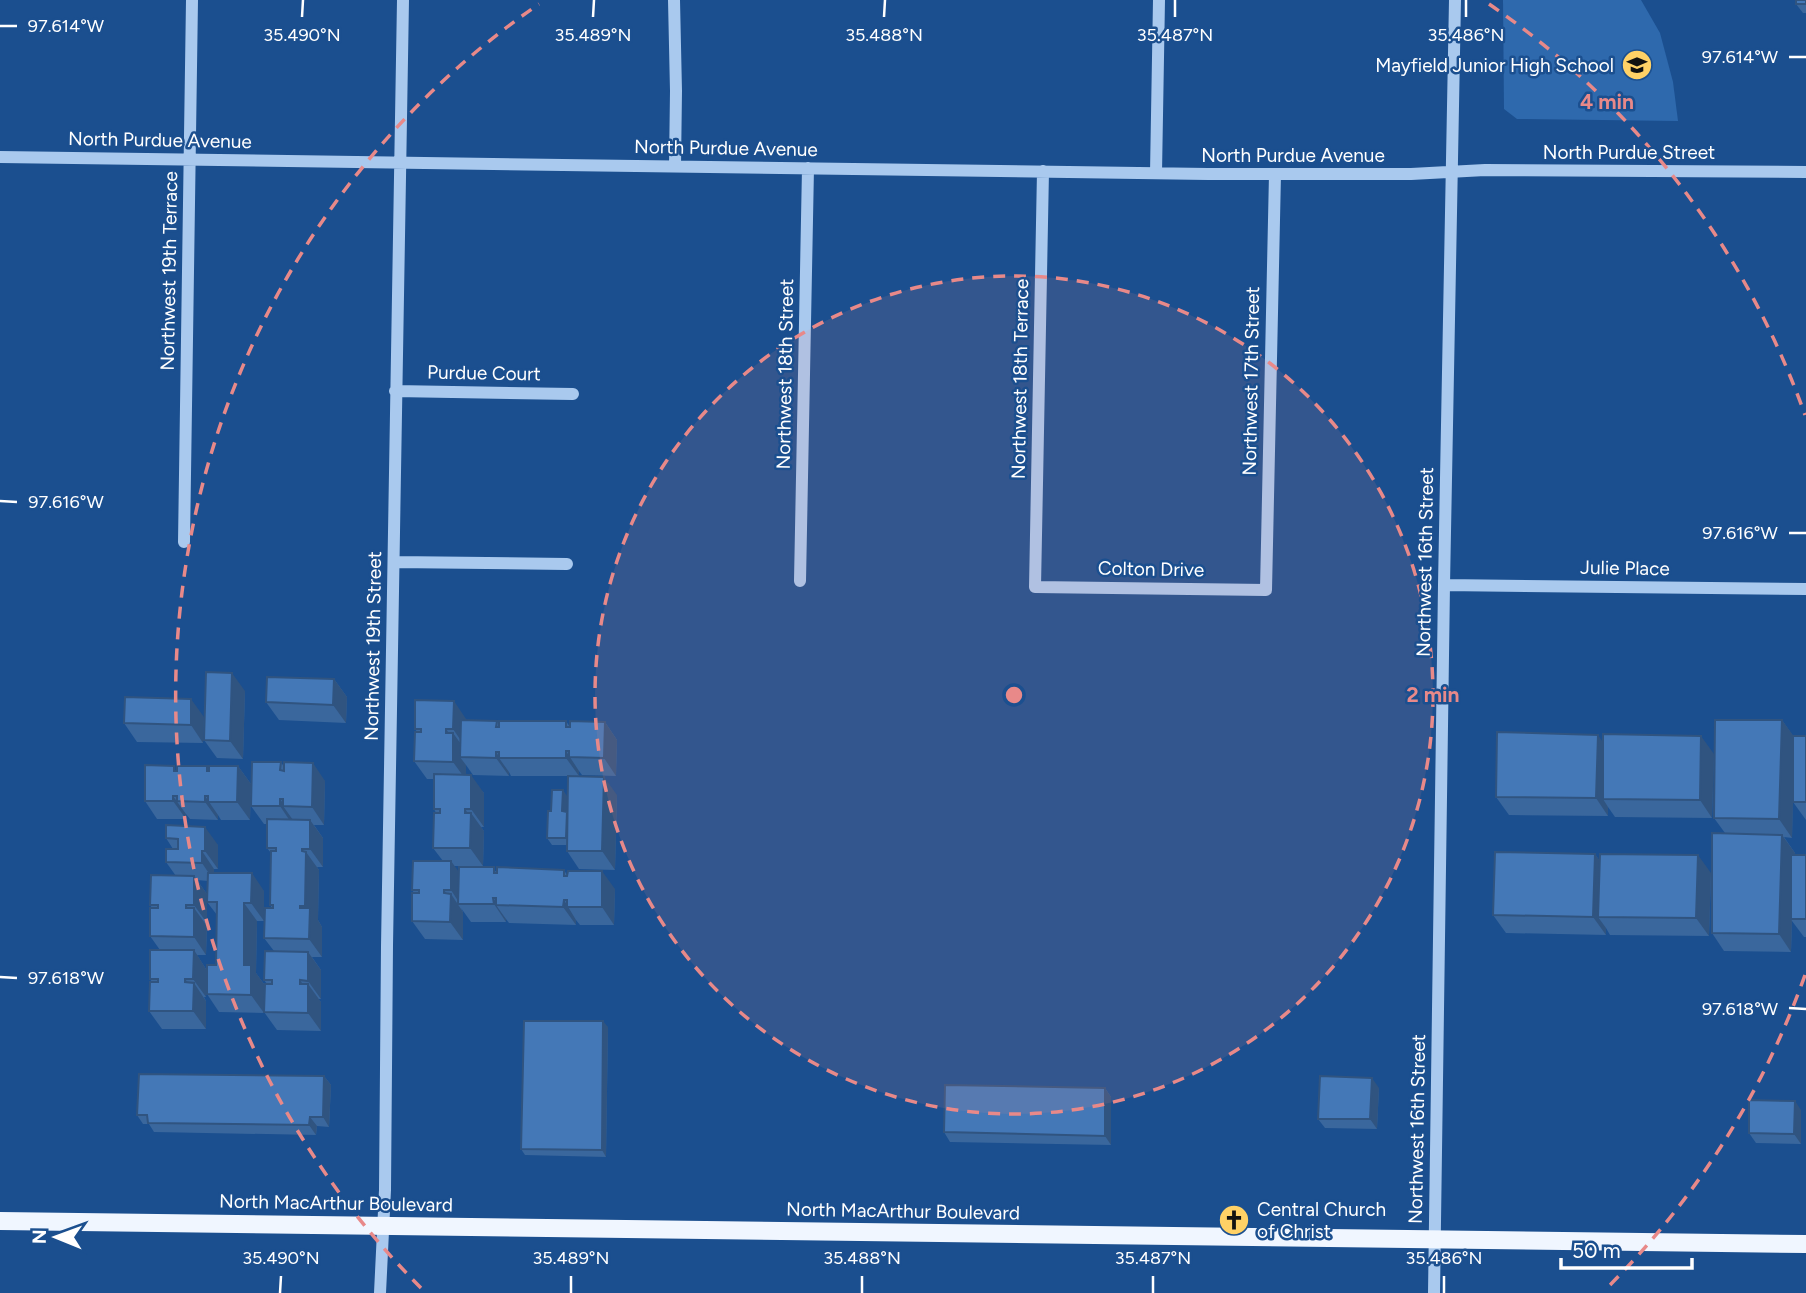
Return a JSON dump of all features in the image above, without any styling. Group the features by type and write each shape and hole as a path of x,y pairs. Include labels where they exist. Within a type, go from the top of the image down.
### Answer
{"main road":[{"name":"North MacArthur Boulevard","path":"0,1221 1806,1244"}],"street":[{"name":"Northwest 19th Terrace","path":"184,542 192,0"},
{"name":"Northwest 19th Street","path":"380,1293 402,0"},
{"path":"674,0 674,166"},
{"path":"1156,173 1159,0"},
{"name":"Northwest 16th Street","path":"1434,1293 1455,0"},
{"name":"North Purdue Avenue","path":"0,157 1043,172 1452,172"},
{"name":"Northwest 18th Street","path":"800,581 808,168"},
{"name":"Northwest 18th Terrace","path":"1035,587 1043,172"},
{"name":"North Purdue Street","path":"1452,172 1806,172"},
{"name":"Northwest 17th Street","path":"1266,590 1275,174"},
{"name":"Purdue Court","path":"396,391 572,394"},
{"path":"394,562 567,564"},
{"name":"Julie Place","path":"1444,585 1806,589"},
{"name":"Colton Drive","path":"1035,587 1266,590"}],"shaded area":[{"path":"1503,0 1641,0 1660,33 1673,82 1678,121 1517,119 1504,109"}],"building":[{"path":"1796,0 1806,0 1806,4 1796,4"},
{"path":"206,672 232,673 230,741 204,740"},
{"path":"267,677 334,679 333,705 266,702"},
{"path":"125,697 191,699 191,725 124,723"},
{"path":"415,700 454,701 453,729 446,729 446,733 453,733 453,762 414,761 415,732 421,732 421,729 415,729"},
{"path":"461,720 497,721 496,727 499,727 499,721 566,721 566,727 570,727 570,721 605,722 604,758 569,757 569,751 566,751 566,758 499,758 499,752 496,752 496,758 460,757"},
{"path":"1715,720 1782,720 1779,819 1714,818"},
{"path":"1497,732 1598,735 1596,798 1496,797"},
{"path":"1603,734 1701,736 1700,800 1603,799"},
{"path":"1793,736 1806,736 1806,802 1793,802"},
{"path":"252,762 281,762 280,770 284,771 284,762 313,763 312,807 283,806 283,799 280,799 280,806 251,806"},
{"path":"145,765 174,766 174,771 177,771 177,766 207,766 209,771 209,766 238,766 237,802 208,802 208,796 205,796 205,802 177,801 177,796 173,796 173,801 145,801"},
{"path":"434,774 471,775 471,809 465,809 465,813 471,813 470,848 433,848 434,813 440,813 440,809 434,809"},
{"path":"568,776 604,777 602,851 567,851"},
{"path":"552,790 563,790 562,811 567,812 566,838 547,838"},
{"path":"267,819 310,820 310,849 302,849 306,852 305,906 300,906 310,908 309,939 264,938 265,908 273,908 273,905 270,905 271,851 276,851 276,848 267,848"},
{"path":"166,825 205,827 202,863 166,862 166,849 178,849 178,839 166,838"},
{"path":"1712,833 1782,835 1779,934 1712,933"},
{"path":"1495,852 1595,854 1593,917 1493,915"},
{"path":"1600,854 1698,855 1696,918 1598,917"},
{"path":"1791,855 1806,855 1806,919 1791,919"},
{"path":"413,861 451,861 451,890 444,890 444,893 451,894 450,922 412,921 412,893 419,893 419,890 412,890"},
{"path":"459,867 494,867 494,873 497,873 497,867 564,870 564,876 567,876 568,871 602,871 602,907 567,907 567,900 564,900 563,907 496,905 496,898 493,898 494,904 458,904"},
{"path":"208,873 252,873 251,903 244,903 244,965 251,965 251,995 207,994 207,965 216,965 217,902 207,902"},
{"path":"151,875 194,876 194,905 186,905 186,908 194,908 194,937 150,936 150,908 158,908 158,905 150,905"},
{"path":"150,950 194,950 193,979 185,979 185,982 194,983 193,1011 149,1011 150,982 158,982 158,979 150,979"},
{"path":"265,951 308,952 308,981 300,980 300,984 308,984 308,1013 264,1012 265,984 272,984 272,980 264,980"},
{"path":"524,1021 603,1021 602,1150 521,1149"},
{"path":"139,1074 324,1076 323,1117 310,1117 309,1125 148,1123 147,1115 137,1115"},
{"path":"1320,1076 1372,1078 1370,1119 1318,1119"},
{"path":"945,1085 1105,1088 1105,1136 944,1132"},
{"path":"1749,1100 1795,1101 1794,1134 1749,1133"}],"place":[{"name":"Mayfield Junior High School","path":"1637,65"},
{"name":"Central Church of Christ","path":"1234,1220"}]}
